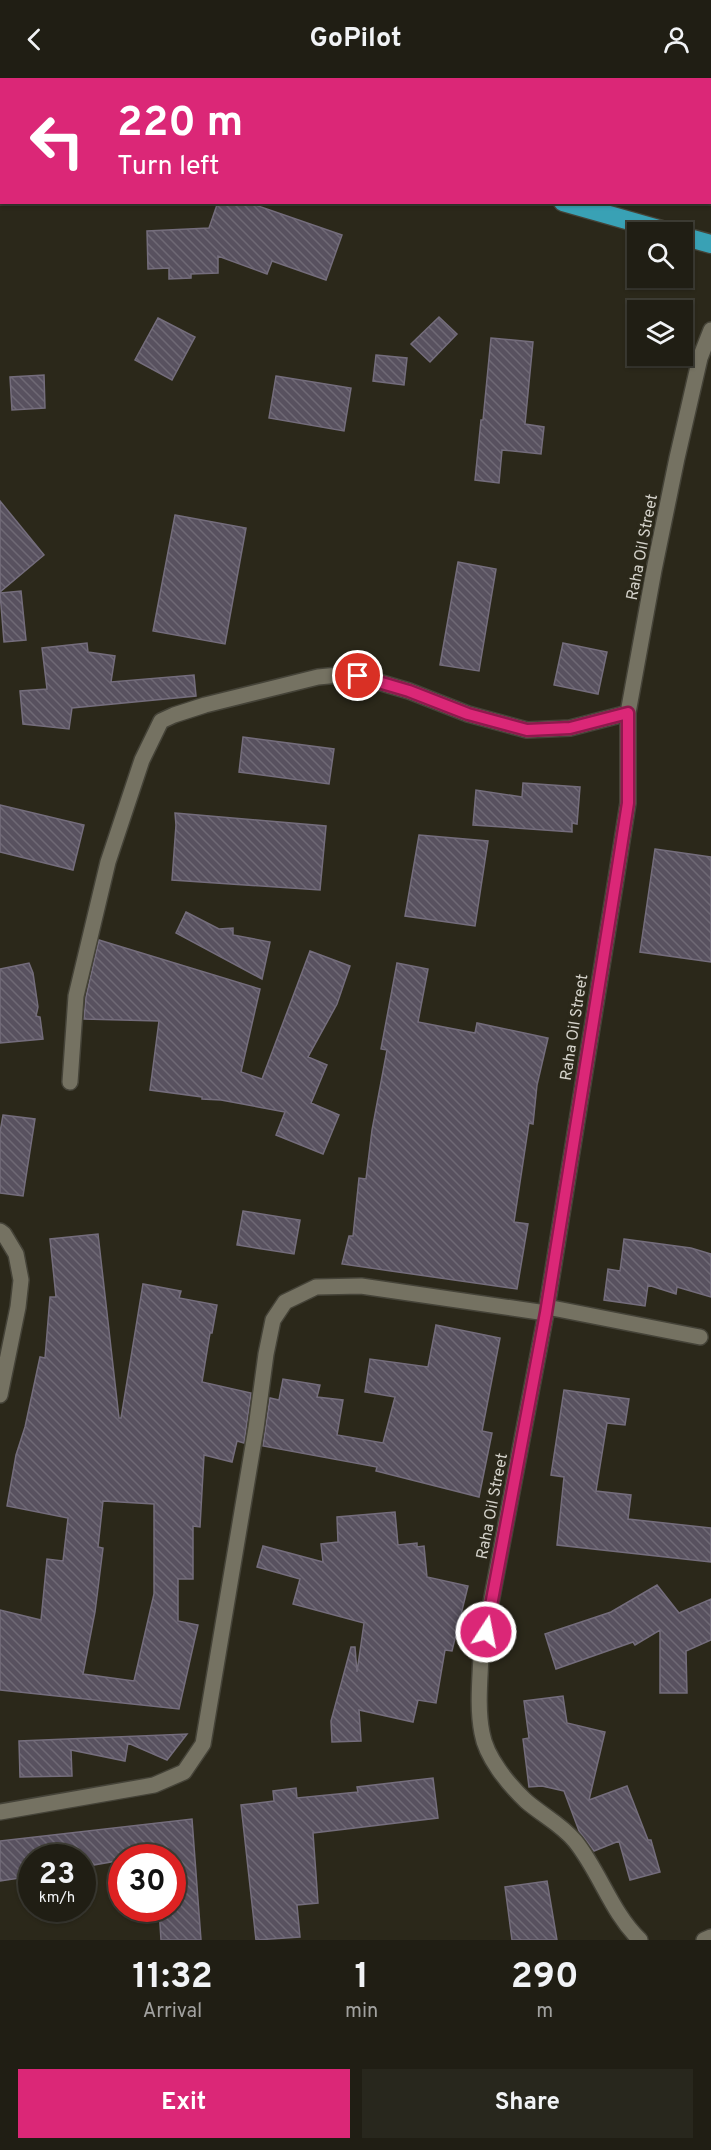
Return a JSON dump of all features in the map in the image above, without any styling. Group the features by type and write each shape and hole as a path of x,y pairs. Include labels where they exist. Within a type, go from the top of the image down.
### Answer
{"highway":[{"path":"570,204 634,222"},
{"path":"693,239 711,244"}],"street":[{"name":"Raha Oil Street","path":"640,1940 625,1926 576,1842 564,1829 526,1801 493,1760 482,1734 480,1696 482,1655 547,1310 628,803 628,713 677,458 700,358 711,330"},
{"path":"70,1082 76,996 106,872 142,760 161,721 174,714 206,705 318,677 339,675 358,676 409,691 468,714 527,730 570,728 628,713"},
{"path":"0,1231 16,1254 21,1280 18,1307 0,1395"},
{"path":"0,1812 154,1785 184,1772 203,1744 256,1428 266,1354 273,1320 285,1302 316,1287 361,1286 547,1310 700,1336"},
{"path":"704,1940 711,1937"}],"building":[{"path":"217,204 253,204 342,235 326,280 272,261 267,274 218,256 218,273 191,274 191,278 169,279 169,268 148,269 147,231 209,228"},
{"path":"439,317 457,334 430,362 411,344"},
{"path":"158,318 195,337 172,380 135,360"},
{"path":"491,338 533,342 525,424 544,427 541,454 502,450 499,483 475,480"},
{"path":"376,355 407,358 404,385 373,381"},
{"path":"44,375 45,408 12,410 10,377"},
{"path":"276,376 351,388 344,431 269,418"},
{"path":"0,501 44,555 0,592"},
{"path":"175,515 246,528 225,644 153,631"},
{"path":"458,562 496,569 479,671 440,665"},
{"path":"21,591 26,640 4,642 0,593"},
{"path":"87,643 88,652 115,656 111,682 194,675 196,696 72,708 69,729 23,724 20,691 47,689 42,648"},
{"path":"563,643 607,652 598,694 554,685"},
{"path":"243,737 334,749 329,784 239,772"},
{"path":"523,783 580,787 577,824 572,823 572,832 473,825 476,790 522,797"},
{"path":"0,805 84,825 73,870 0,852"},
{"path":"175,813 326,826 320,890 172,880"},
{"path":"419,835 488,841 475,926 405,916"},
{"path":"655,849 711,857 711,962 640,952"},
{"path":"186,912 219,929 233,928 233,935 270,942 262,979 176,933"},
{"path":"99,940 260,989 241,1072 262,1079 310,951 350,966 337,1004 308,1057 327,1065 311,1103 339,1115 323,1154 276,1135 285,1112 150,1090 159,1021 84,1019 86,997"},
{"path":"29,963 33,973 38,1007 36,1016 40,1017 43,1039 0,1043 0,969"},
{"path":"397,963 428,969 418,1022 475,1033 477,1023 548,1038 537,1085 533,1124 529,1123 514,1222 528,1224 517,1289 342,1264 349,1236 353,1236 359,1178 366,1179 372,1130 387,1050 381,1049"},
{"path":"3,1115 35,1119 23,1196 0,1193 0,1132"},
{"path":"243,1211 300,1220 294,1254 237,1245"},
{"path":"98,1234 119,1418 121,1418 143,1284 181,1291 179,1298 217,1305 202,1382 251,1393 244,1443 237,1441 232,1462 204,1455 200,1527 193,1526 193,1579 178,1579 178,1621 198,1625 179,1709 0,1690 0,1610 41,1620 47,1559 63,1561 68,1518 7,1506 16,1455 25,1427 40,1357 45,1358 50,1297 56,1297 50,1239","holes":["103,1501 154,1504 154,1594 134,1681 83,1674 95,1612 103,1548 98,1547"]},
{"path":"624,1239 691,1248 711,1254 711,1297 677,1287 676,1294 648,1285 645,1306 604,1300 608,1269 620,1271"},
{"path":"436,1325 500,1338 482,1431 492,1433 479,1497 376,1471 377,1467 263,1446 270,1398 279,1400 283,1379 320,1385 317,1397 343,1400 337,1435 383,1443 395,1397 365,1392 370,1359 428,1367"},
{"path":"564,1390 629,1399 625,1425 607,1423 596,1491 631,1495 628,1519 711,1528 711,1562 557,1545 564,1477 551,1475"},
{"path":"395,1512 398,1545 417,1543 417,1547 424,1546 427,1577 468,1586 452,1651 445,1650 436,1703 418,1700 413,1722 359,1710 361,1741 332,1742 331,1721 351,1647 355,1647 357,1672 364,1623 293,1604 300,1579 257,1567 263,1546 323,1562 321,1544 338,1542 337,1517"},
{"path":"657,1585 679,1613 711,1599 711,1640 686,1651 687,1693 660,1693 660,1630 635,1645 633,1642 556,1669 545,1634 611,1612"},
{"path":"563,1696 567,1723 605,1732 589,1800 627,1786 648,1840 651,1840 660,1872 630,1880 619,1841 594,1851 579,1831 564,1791 542,1786 529,1787 523,1739 529,1738 524,1701"},
{"path":"187,1734 167,1760 128,1743 125,1761 71,1750 72,1776 20,1777 19,1741"},
{"path":"433,1778 438,1818 313,1833 318,1903 297,1905 300,1937 256,1940 241,1805 274,1801 273,1791 296,1788 297,1798 358,1792 357,1787"},
{"path":"192,1819 201,1940 161,1940 160,1922 186,1922 186,1844 108,1844 108,1862 96,1865 96,1844 18,1844 18,1878 0,1881 0,1841"},
{"path":"547,1881 557,1940 512,1940 505,1887"}],"route":[{"path":"358,676 409,691 468,714 527,730 570,728 628,713 628,803 546,1313 486,1632"}]}
